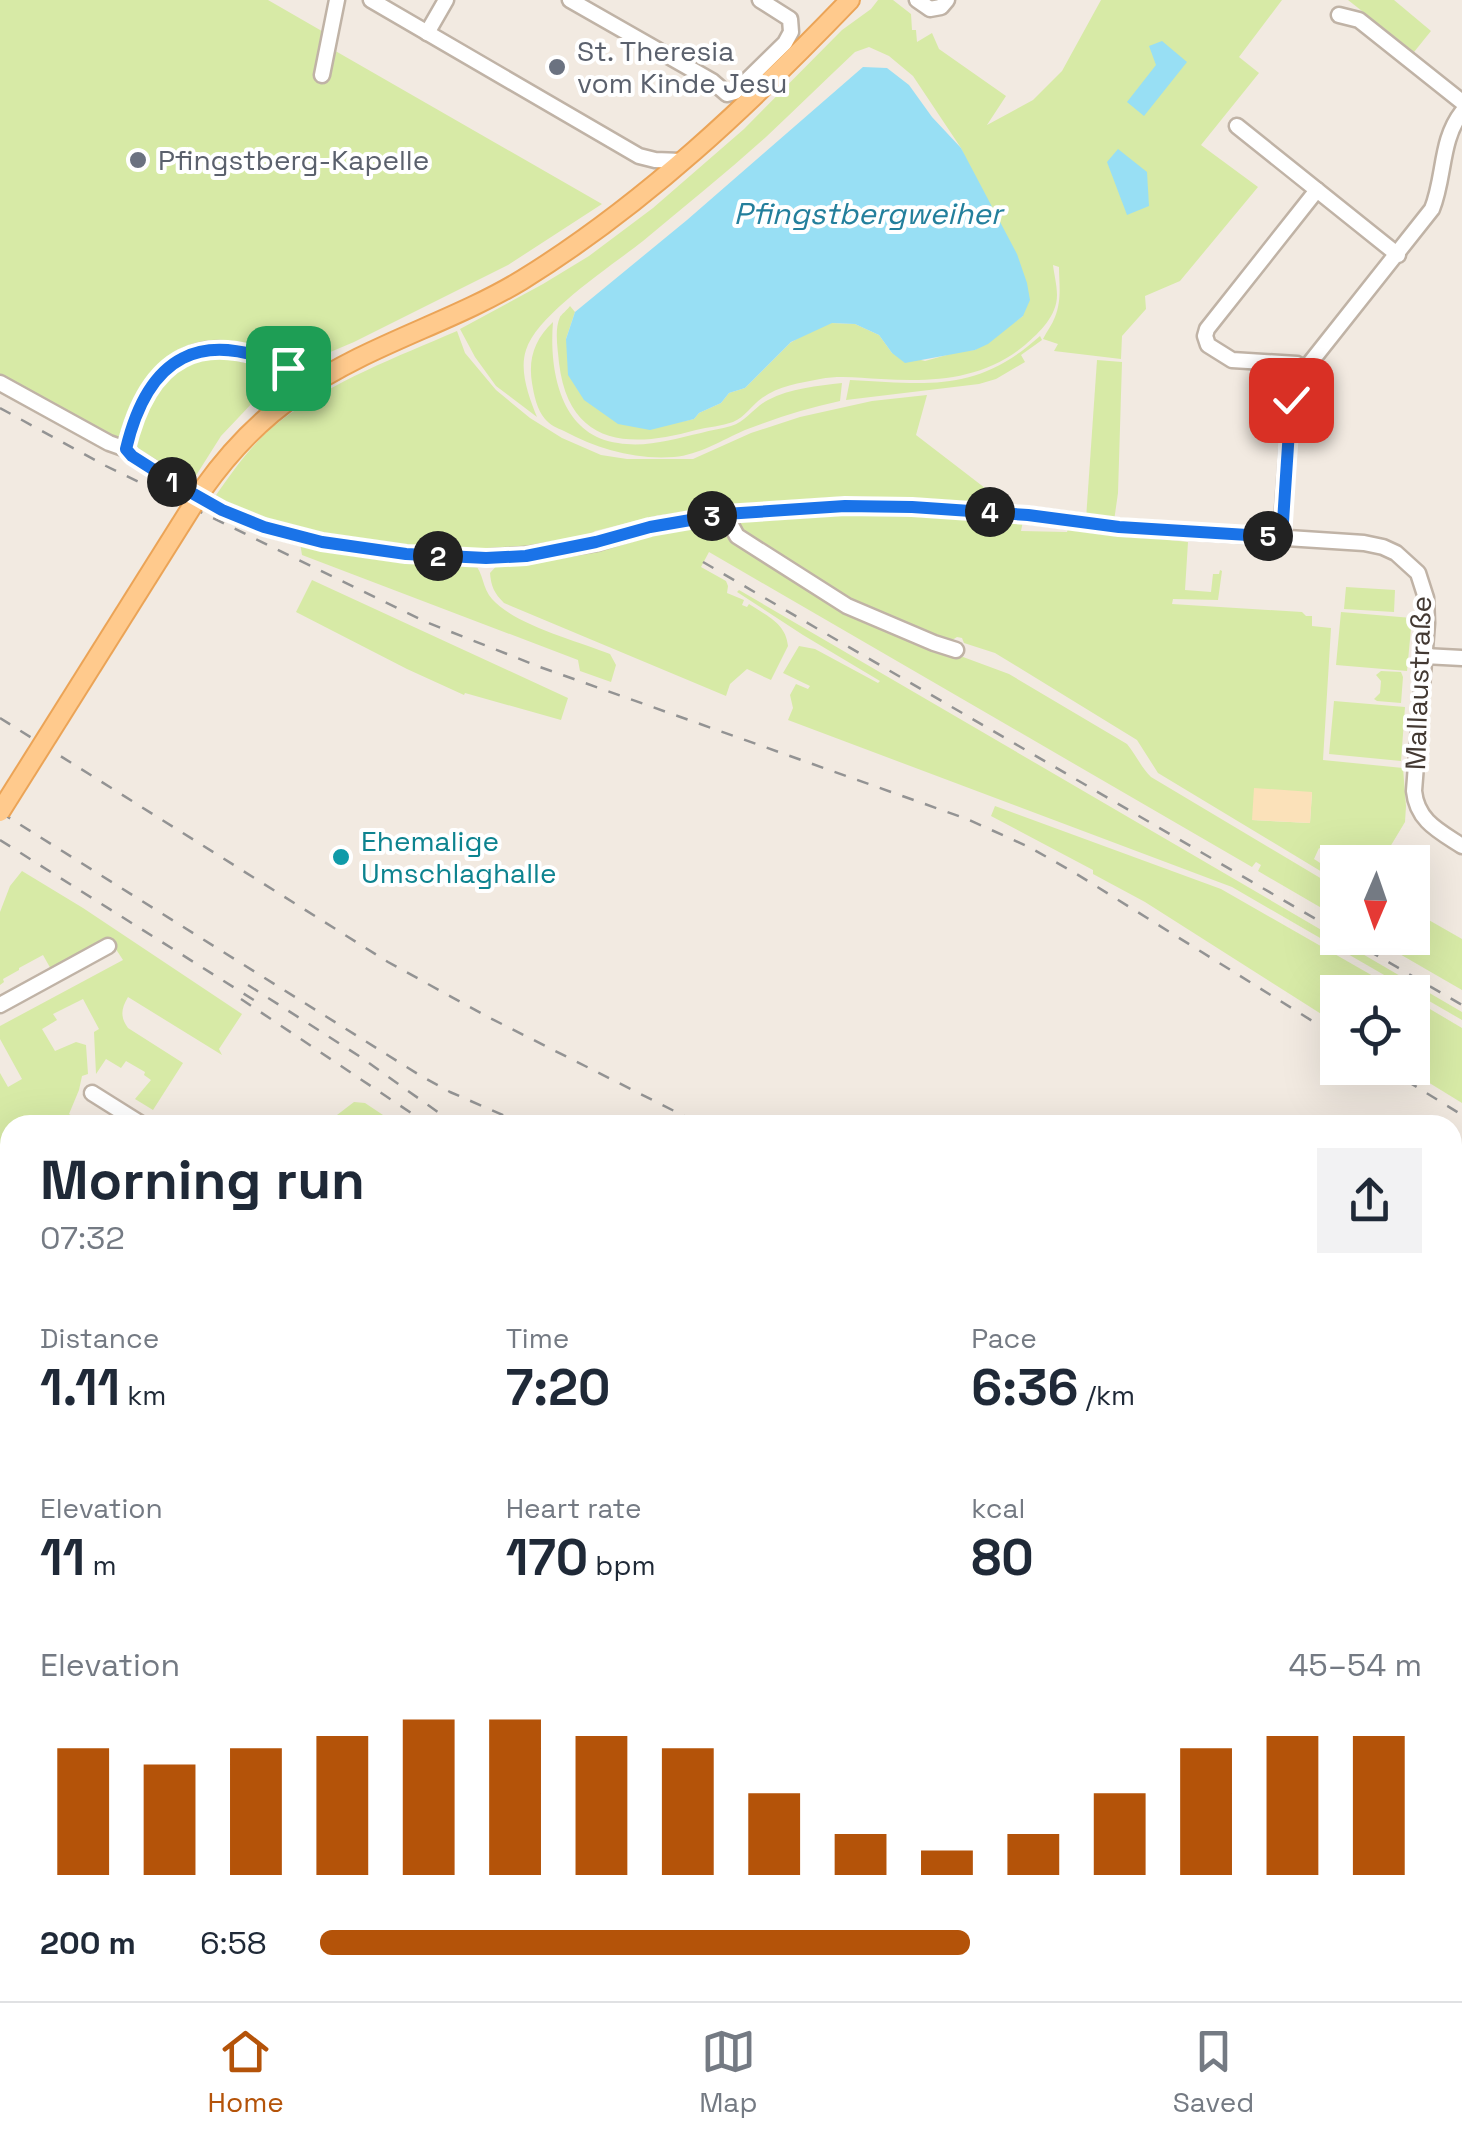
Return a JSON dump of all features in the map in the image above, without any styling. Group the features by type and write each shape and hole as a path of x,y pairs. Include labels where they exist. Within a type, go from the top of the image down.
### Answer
{"main road":[{"path":"0,812 203,489 254,428 300,392 358,359 521,280 592,233 658,173 681,162 750,101 850,0"}],"street":[{"path":"322,75 338,0"},
{"path":"370,0 639,156 658,173"},
{"path":"427,33 446,0"},
{"path":"570,0 588,4 727,94 735,92 785,43 791,32 790,19 760,0"},
{"path":"917,0 930,9 947,0"},
{"path":"1339,15 1358,20 1462,102"},
{"path":"1282,537 1291,400 1296,386 1306,368 1432,209 1448,138 1462,112"},
{"path":"1237,126 1398,254"},
{"path":"639,156 658,173"},
{"path":"1306,368 1232,360 1208,345 1205,336 1317,190"},
{"path":"126,449 144,396 155,379 178,360 194,353 233,350 272,362 295,372 300,392"},
{"name":"Mallaustraße","path":"0,383 126,449 222,510 294,536 376,550 479,558 526,556 725,514 845,506 1028,515 1119,527 1382,547 1406,560 1420,576 1426,598 1415,803 1429,824 1462,846"},
{"path":"725,514 737,536 847,606 956,650"},
{"path":"1424,656 1462,658"},
{"path":"0,1005 108,946"},
{"path":"92,1092 128,1115"}],"green space":[{"path":"0,0 268,0 327,34 325,45 602,204 508,265 354,342 328,353 275,362 273,381 221,436 190,485 0,379"},
{"path":"878,0 893,0 911,14 917,42 932,33 939,49 1006,96 987,125 1033,100 1062,71 1101,0 1282,0 1239,57 1259,73 1201,145 1258,187 1180,281 1145,296 1146,309 1122,336 1121,359 1054,351 1058,344 1043,339 1059,304 1059,267 1053,265 1056,303 1047,323 1009,357 975,372 938,379 843,377 805,382 768,394 733,422 648,439 606,435 589,426 575,411 565,390 557,340 560,317 570,306 575,312 566,339 675,423 694,419 721,403 729,393 745,388 790,343 831,323 855,324 879,335 892,353 925,361 975,350 1023,316 961,148 913,76 889,56 869,47 855,52 736,164 545,321 533,336 524,358 526,384 537,417 496,386 460,329 589,256 653,208 744,129 842,30"},
{"path":"1348,0 1394,0 1431,31 1414,52"},
{"path":"553,322 553,360 562,398 583,427 618,443 660,442 731,426 768,400 804,388 842,383 840,401 768,421 683,456 645,457 617,452 556,427 540,411 532,383 532,357 537,342"},
{"path":"457,331 465,353 496,390 530,418 601,455 627,459 693,459 751,433 800,417 872,401 927,395 916,435 998,498 998,509 732,509 659,515 595,531 583,539 515,551 470,553 332,537 262,518 214,498 260,439 299,407 365,371"},
{"path":"1040,336 1042,340 1021,355 1025,362 996,379 846,400 850,380 928,383 973,376 1017,354"},
{"path":"1097,360 1122,362 1114,521 1086,519"},
{"path":"854,509 1023,521 1021,531 1068,529 1188,542 1185,590 1211,592 1213,574 1220,570 1218,600 1173,599 1172,604 1302,612 1312,616 1312,626 1331,628 1323,760 1403,768 1405,822 1391,845 1320,845 1314,859 1320,863 1320,871 1158,773 1137,740 995,653 964,643 962,638 949,642 869,613 747,539 736,523 738,519","holes":["1312,792 1310,823 1252,820"]},
{"path":"719,520 823,596 1009,674 1127,744 1151,777 1320,878 1320,907 1258,871 1261,865 1256,862 1252,867 709,552 701,567 726,581 727,593 744,600 742,605 749,604 774,621 784,631 788,646 771,680 747,669 730,684 726,696 504,603 495,593 490,573 499,563"},
{"path":"300,543 397,561 474,563 489,595 502,608 531,624 610,654 616,665 611,682 580,671 578,660 302,555"},
{"path":"312,580 568,698 561,720 464,695 296,612"},
{"path":"1346,587 1395,590 1394,612 1344,609"},
{"path":"737,592 1320,929 1320,938 1232,887 788,720 793,708 790,695 796,684 808,689 810,686 783,673 799,646 815,649 880,681"},
{"path":"1341,612 1412,618 1407,671 1336,665"},
{"path":"1381,671 1401,672 1401,703 1374,699 1380,693 1381,681 1376,675"},
{"path":"1334,701 1405,707 1401,761 1329,754"},
{"path":"995,806 1221,889 1320,946 1320,955 1336,955 1371,975 1320,975 1320,1013 1145,902 1093,874 1093,870 991,816"},
{"path":"22,871 242,1014 219,1049 222,1055 128,997 122,1013 128,1028 183,1063 153,1110 135,1099 151,1080 145,1072 126,1061 121,1068 106,1059 96,1074 94,1032 99,1029 83,999 53,1014 57,1020 42,1029 55,1051 76,1042 86,1045 88,1074 82,1076 71,1115 0,1115 0,1073 8,1087 22,1079 0,1039 0,1026 123,960 110,940 52,971 43,955 3,979 0,985 0,912 10,886"},
{"path":"1430,921 1462,939 1462,990 1401,955 1430,955"},
{"path":"1350,955 1364,955 1399,975 1384,975"},
{"path":"1430,993 1462,1012 1462,1020 1430,1001"},
{"path":"1430,1009 1462,1028 1462,1103 1430,1083"},
{"path":"354,1102 365,1103 383,1115 337,1115"}],"sand":[{"path":"1254,788 1312,792 1310,823 1252,820"}],"water":[{"path":"1162,41 1187,62 1144,116 1127,102 1156,65 1149,46"},
{"name":"Pfingstbergweiher","path":"863,67 887,68 909,85 961,148 1017,254 1030,300 1023,316 975,350 905,363 879,335 855,324 832,323 791,342 745,388 729,393 721,403 694,419 650,430 618,424 584,400 568,375 566,339 575,312"},
{"path":"1118,149 1147,172 1149,206 1127,215 1107,162"}],"railway":[{"path":"0,408 106,466 426,622 540,667 967,819 1029,847 1320,1026"},
{"path":"703,562 1320,922"},
{"path":"0,718 388,962 682,1115"},
{"path":"0,812 421,1076 503,1115"},
{"path":"0,840 257,1002"},
{"path":"1376,955 1462,1005"},
{"path":"248,985 442,1115"},
{"path":"241,999 414,1115"},
{"path":"1413,1085 1462,1115"}],"place":[{"name":"St. Theresia vom Kinde Jesu","path":"557,67"},
{"name":"Pfingstberg-Kapelle","path":"138,160"},
{"name":"Ehemalige Umschlaghalle","path":"341,857"}],"route":[{"path":"288,368 233,350 212,349 178,360 155,379 144,396 126,449 176,484 222,510 264,527 322,542 376,550 486,558 562,550 650,527 725,514 845,506 1028,515 1119,527 1282,537 1291,400"}]}
